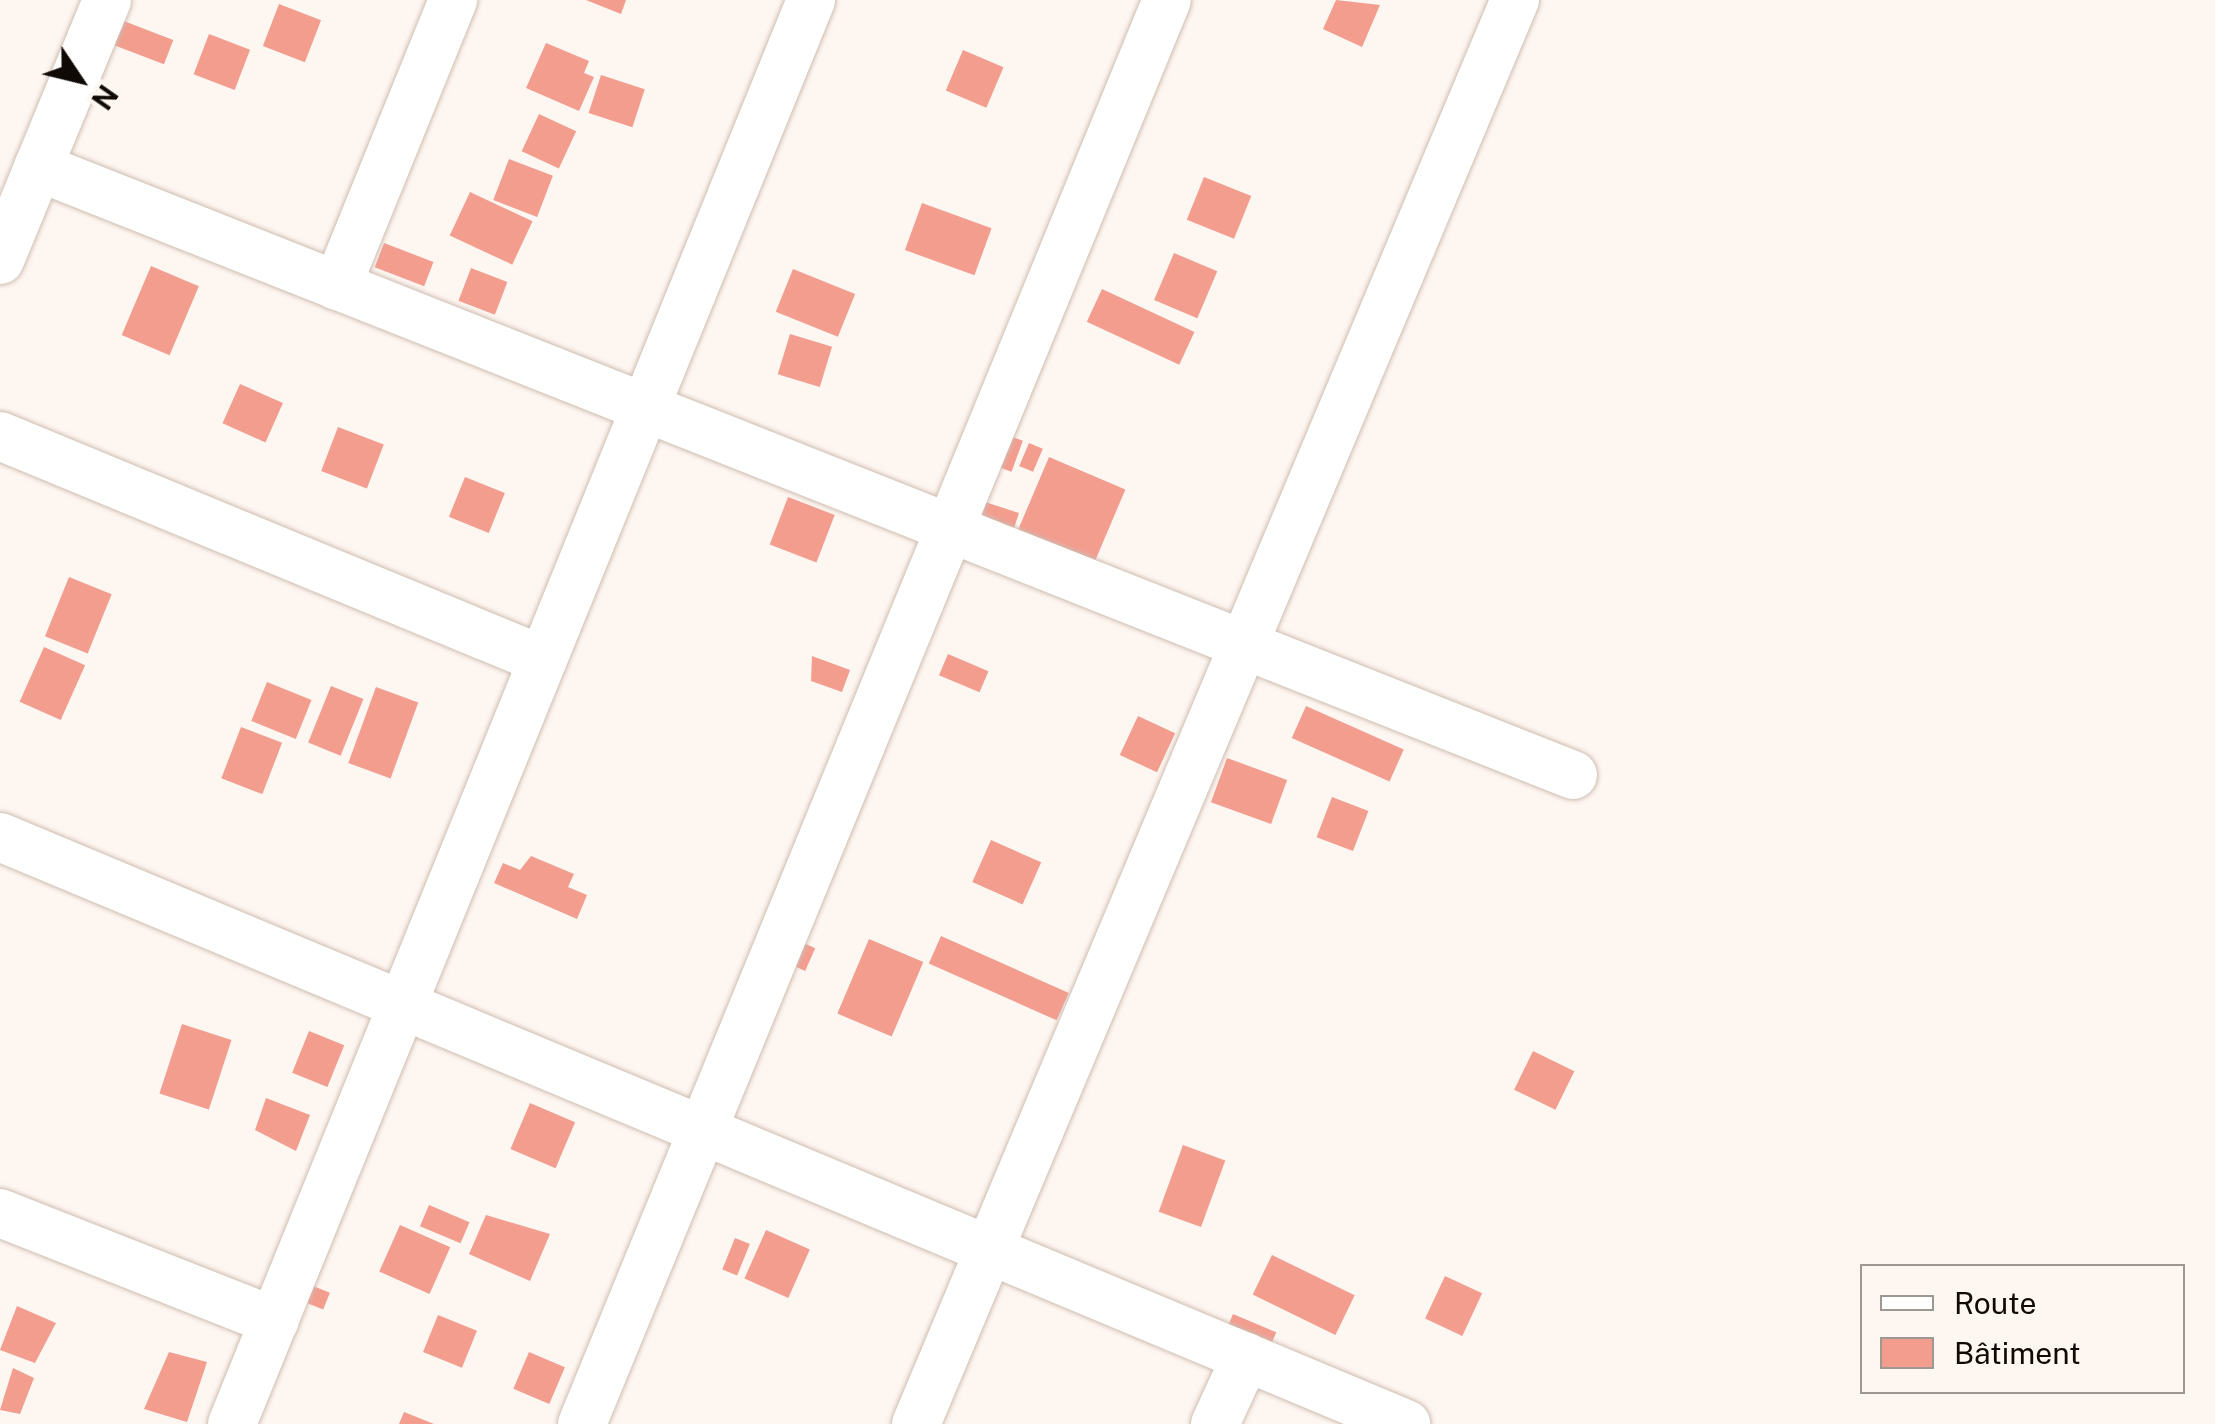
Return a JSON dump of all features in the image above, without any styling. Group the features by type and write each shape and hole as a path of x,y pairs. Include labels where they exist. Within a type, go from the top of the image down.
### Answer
{"street":[{"path":"0,260 106,0"},
{"path":"337,286 453,0"},
{"path":"232,1424 811,0"},
{"path":"582,1424 1168,0"},
{"path":"916,1424 1515,0"},
{"path":"38,168 1573,775"},
{"path":"0,436 543,660"},
{"path":"0,836 1406,1424"},
{"path":"0,1213 274,1321"},
{"path":"1215,1424 1246,1357"}],"building":[{"path":"586,0 626,0 621,14"},
{"path":"1336,0 1380,5 1362,47 1323,29"},
{"path":"279,4 321,20 305,62 263,46"},
{"path":"121,20 173,40 164,64 112,44"},
{"path":"209,34 250,50 235,90 194,74"},
{"path":"546,43 589,61 584,73 594,77 579,111 526,88"},
{"path":"963,50 1004,67 986,108 946,91"},
{"path":"601,75 645,89 632,127 589,113"},
{"path":"539,114 576,131 559,168 522,151"},
{"path":"509,159 553,176 537,217 493,200"},
{"path":"1204,177 1251,196 1234,239 1187,220"},
{"path":"470,192 533,221 512,265 450,236"},
{"path":"922,203 992,228 974,275 905,250"},
{"path":"384,243 433,262 424,286 375,267"},
{"path":"1174,253 1217,271 1197,318 1154,300"},
{"path":"151,266 199,286 170,355 122,335"},
{"path":"471,268 507,282 495,315 458,301"},
{"path":"793,269 855,294 838,337 776,312"},
{"path":"1102,289 1194,332 1179,365 1087,322"},
{"path":"790,334 832,347 820,387 778,374"},
{"path":"240,384 283,403 265,442 223,423"},
{"path":"338,427 384,445 367,488 321,471"},
{"path":"1004,434 1023,441 1012,472 993,465"},
{"path":"1029,443 1043,449 1033,472 1019,466"},
{"path":"1049,457 1125,489 1093,565 1017,532"},
{"path":"465,477 505,493 489,533 449,517"},
{"path":"788,497 835,515 816,563 770,545"},
{"path":"979,500 1019,513 1012,533 973,520"},
{"path":"69,577 112,594 88,654 45,636"},
{"path":"44,647 85,665 61,720 20,702"},
{"path":"948,654 989,671 980,692 939,675"},
{"path":"812,656 850,670 842,692 811,681"},
{"path":"267,682 312,700 296,739 251,721"},
{"path":"331,686 363,699 341,756 308,743"},
{"path":"376,687 418,702 391,779 348,763"},
{"path":"1306,706 1404,750 1390,781 1292,738"},
{"path":"1138,716 1175,733 1157,772 1120,755"},
{"path":"241,727 282,743 262,794 221,778"},
{"path":"1227,758 1287,780 1271,824 1211,802"},
{"path":"1332,797 1368,811 1353,851 1317,837"},
{"path":"991,840 1041,862 1023,904 972,882"},
{"path":"531,856 574,874 568,887 587,895 577,919 494,883 503,863 520,870"},
{"path":"941,936 1069,993 1057,1020 929,963"},
{"path":"869,939 923,962 892,1037 837,1014"},
{"path":"797,940 815,948 805,971 787,963"},
{"path":"182,1024 231,1040 209,1109 159,1093"},
{"path":"309,1031 344,1045 327,1087 292,1073"},
{"path":"1533,1051 1574,1071 1555,1110 1514,1090"},
{"path":"266,1098 310,1115 296,1151 255,1130"},
{"path":"530,1103 575,1122 556,1168 510,1149"},
{"path":"1183,1145 1225,1160 1201,1227 1159,1212"},
{"path":"429,1205 470,1222 461,1243 420,1226"},
{"path":"486,1215 550,1234 530,1281 469,1254"},
{"path":"400,1225 450,1247 430,1294 379,1272"},
{"path":"766,1230 810,1250 788,1298 744,1278"},
{"path":"735,1238 750,1244 737,1276 722,1270"},
{"path":"1272,1255 1355,1295 1335,1335 1253,1295"},
{"path":"1445,1276 1482,1293 1462,1336 1425,1319"},
{"path":"303,1282 330,1293 323,1310 296,1299"},
{"path":"17,1306 56,1323 35,1363 0,1350"},
{"path":"1233,1314 1276,1332 1269,1350 1226,1331"},
{"path":"438,1315 477,1331 462,1368 423,1352"},
{"path":"169,1352 207,1362 187,1422 144,1409"},
{"path":"529,1352 565,1367 549,1404 513,1389"},
{"path":"13,1368 34,1378 20,1414 0,1410"},
{"path":"404,1412 434,1424 399,1424"}]}
